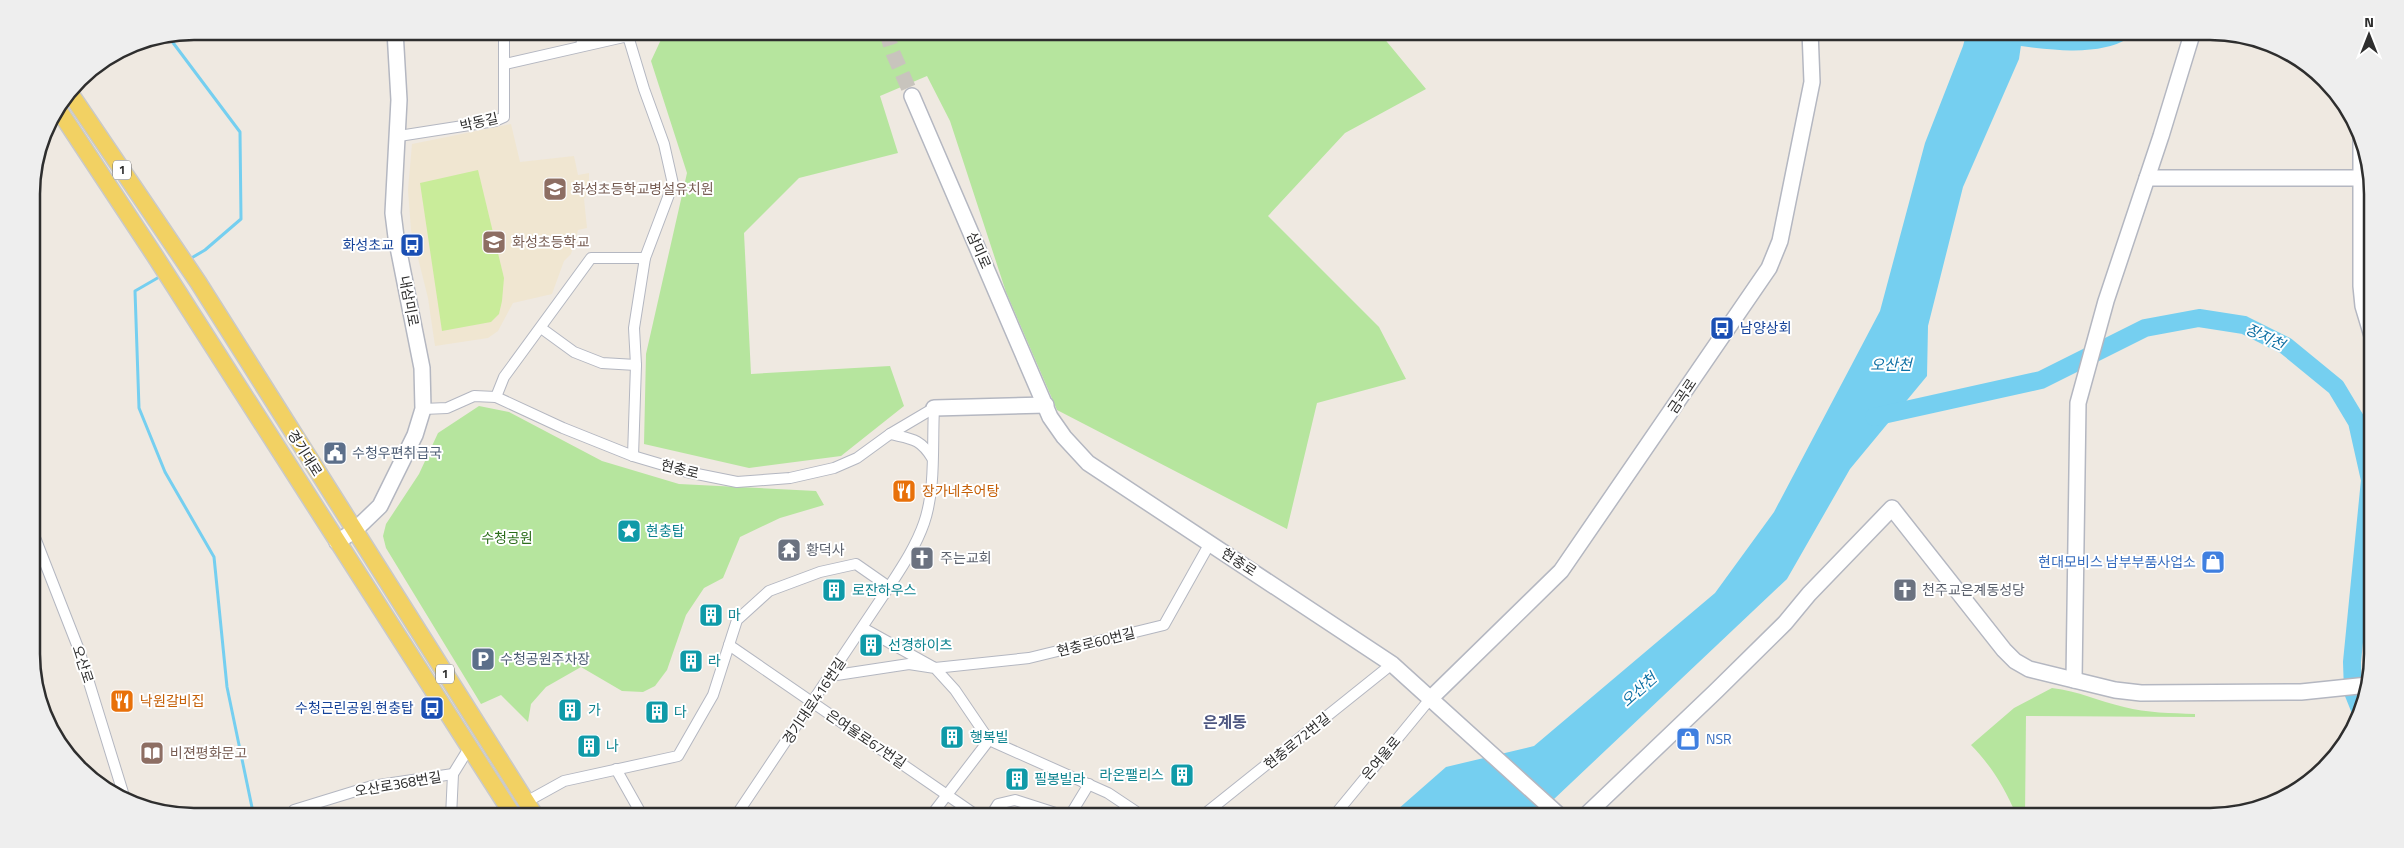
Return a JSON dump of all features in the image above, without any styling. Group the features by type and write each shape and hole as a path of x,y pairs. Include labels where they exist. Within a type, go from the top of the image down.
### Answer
{"main road":[{"name":"경기대로","path":"74,98 175,246 530,808"},
{"name":"경기대로","path":"62,115 155,256 336,542 508,808"}],"street":[{"name":"내삼미로","path":"336,542 354,531 380,506 415,435 423,409 422,368 393,213 399,100 396,40"},
{"name":"박동길","path":"398,136 495,121 504,117 504,40"},
{"path":"582,40 582,46"},
{"path":"505,64 610,40"},
{"path":"629,40 644,89 664,144 672,184 645,258 634,328 636,365 633,456"},
{"name":"금곡로","path":"1430,699 1561,571 1769,268 1780,241 1812,82 1810,40"},
{"path":"2074,680 2078,403 2081,385 2106,300 2190,40"},
{"name":"삼미로","path":"912,96 1046,405"},
{"path":"2146,178 2363,178"},
{"path":"2364,221 2361,286 2364,309"},
{"path":"496,397 504,377 592,258 645,258"},
{"path":"541,328 574,352 602,364 636,365"},
{"name":"현충로","path":"423,409 447,408 474,396 496,397 562,428 633,456 686,472 737,482 790,478 834,468 849,461 934,408"},
{"path":"934,408 1046,405"},
{"name":"현충로","path":"1046,405 1050,418 1064,437 1088,463 1392,664 1552,808"},
{"name":"경기대로416번길","path":"741,808 863,628 912,550 924,522 930,490 934,408"},
{"path":"890,434 913,439 924,444 932,458"},
{"path":"1592,808 1785,623 1809,594 1892,508 2004,650 2029,669 2115,690 2150,693 2325,690 2360,687"},
{"name":"현충로60번길","path":"830,676 910,664 935,668 1029,658 1164,625 1210,543"},
{"name":"오산로","path":"40,550 79,650 122,790"},
{"path":"526,802 564,781 678,756 713,695 737,620 769,591 820,572 856,564 889,587"},
{"path":"863,628 935,668 955,690 989,740 1108,793 1130,808"},
{"name":"은여울로67번길","path":"729,644 966,808"},
{"name":"현충로72번길","path":"1212,808 1392,664"},
{"name":"은여울로","path":"1340,808 1430,699"},
{"path":"936,808 989,740"},
{"path":"451,808 453,774 470,748"},
{"path":"616,769 639,808"},
{"name":"오산로368번길","path":"300,808 372,786 453,774"},
{"path":"1074,808 1089,784"},
{"path":"996,808 998,804 1015,800 1040,808"}],"shaded area":[{"name":"화성초등학교","path":"511,124 520,162 574,156 578,175 589,173 589,191 584,199 587,228 578,230 571,254 564,261 552,294 513,303 498,331 488,338 435,346 428,298 411,230 408,190 412,144"}],"green space":[{"path":"661,40 1385,40 1426,89 1345,133 1268,216 1379,327 1406,379 1317,403 1287,529 1057,410 1006,292 950,121 927,76 880,96 898,153 799,178 744,233 751,374 890,366 904,406 841,456 749,468 644,444 646,354 687,173 651,61"},
{"path":"478,170 504,278 502,301 499,314 491,322 442,331 420,183"},
{"name":"수청공원","path":"479,406 509,412 602,461 679,484 816,491 824,505 780,518 740,537 723,578 704,588 686,615 667,670 655,686 643,692 622,691 581,667 546,687 531,704 528,722 501,695 481,704 386,548 383,536 386,524 419,474 438,433"},
{"path":"2052,688 2071,691 2133,709 2195,714 2195,717 2026,716 2025,808 2013,808 1997,778 1971,745 2014,708"}],"water":[{"name":"오산천","path":"1965,40 2022,40 2019,59 1963,187 1928,326 1927,376 1850,469 1787,579 1545,808 1399,808 1446,767 1534,746 1715,593 1774,512 1880,311 1925,143"}],"waterway":[{"path":"2044,40 2095,40"},
{"path":"172,42 240,132 241,219 205,250 188,260"},
{"path":"161,276 135,291 139,408 165,472 214,557 227,687 252,808"},
{"name":"장지천","path":"1874,417 2041,380 2145,328 2199,318 2244,325 2286,346 2336,387 2357,422 2364,453"},
{"name":"장지천","path":"2357,701 2353,692 2352,662 2364,541"}],"tunnel":[{"path":"889,40 912,96"}],"place":[{"name":"화성초등학교병설유치원","path":"555,189"},
{"name":"화성초등학교","path":"494,242"},
{"name":"화성초교","path":"412,245"},
{"name":"남양상회","path":"1722,328"},
{"name":"수청우편취급국","path":"335,453"},
{"name":"장가네추어탕","path":"904,491"},
{"name":"현충탑","path":"629,531"},
{"name":"황덕사","path":"789,550"},
{"name":"주는교회","path":"922,558"},
{"name":"현대모비스 남부부품사업소","path":"2213,562"},
{"name":"로잔하우스","path":"834,590"},
{"name":"천주교은계동성당","path":"1905,590"},
{"name":"마","path":"711,615"},
{"name":"선경하이츠","path":"871,645"},
{"name":"수청공원주차장","path":"483,659"},
{"name":"라","path":"691,661"},
{"name":"낙원갈비집","path":"122,701"},
{"name":"수청근린공원.현충탑","path":"432,708"},
{"name":"가","path":"570,710"},
{"name":"다","path":"657,712"},
{"name":"행복빌","path":"952,737"},
{"name":"NSR","path":"1688,739"},
{"name":"나","path":"589,746"},
{"name":"비젼평화문고","path":"152,753"},
{"name":"라온팰리스","path":"1182,775"},
{"name":"필봉빌라","path":"1017,779"}],"district":[{"name":"은계동","path":"1225,722"}]}
